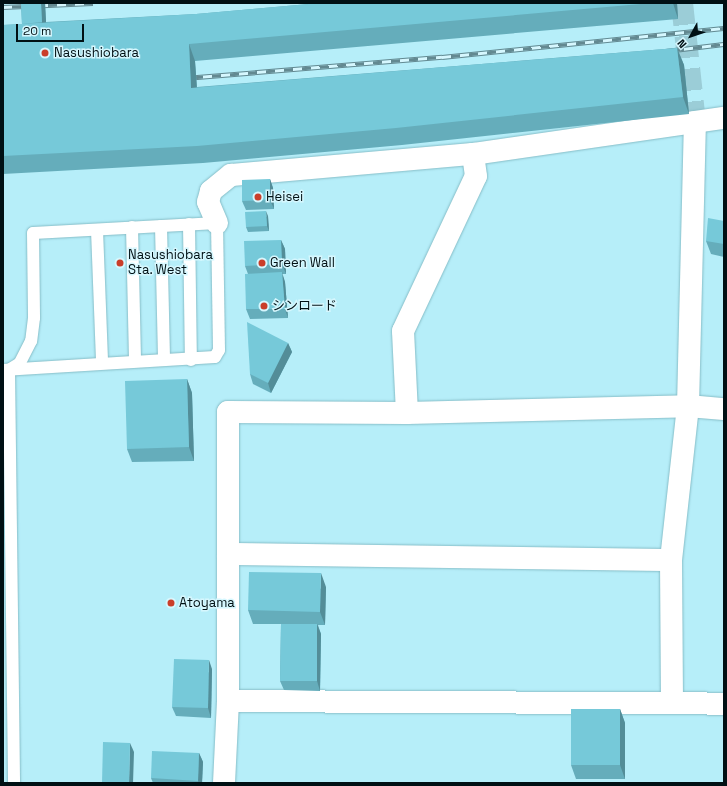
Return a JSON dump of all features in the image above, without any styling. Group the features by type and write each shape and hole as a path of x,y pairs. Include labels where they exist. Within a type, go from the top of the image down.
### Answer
{"street":[{"path":"217,223 208,202 211,191 231,175 473,154 724,118"},
{"path":"672,703 671,560 688,406 695,122"},
{"path":"407,413 403,331 476,176 473,154"},
{"path":"224,783 228,701 228,412 407,413 688,406 724,409"},
{"path":"228,554 671,560"},
{"path":"228,701 724,704"}],"lane":[{"path":"217,223 219,350 218,354 211,359 136,361 6,370 20,363 31,341 34,318 34,233 217,223"},
{"path":"189,224 191,360"},
{"path":"161,226 164,360"},
{"path":"132,227 136,361"},
{"path":"97,230 102,363"},
{"path":"6,370 14,783"}],"building":[{"path":"21,3 41,3 42,22 22,24"},
{"path":"320,3 652,3 189,44 191,88 677,48 683,97 396,128 197,146 3,156 3,25 196,14"},
{"path":"270,179 270,200 242,201 242,180"},
{"path":"266,211 267,226 246,227 245,212"},
{"path":"708,218 724,221 724,244 706,241"},
{"path":"281,240 282,264 245,266 244,241"},
{"path":"282,272 285,309 246,309 245,274"},
{"path":"247,322 288,343 268,383 250,374"},
{"path":"187,379 189,447 127,449 125,381"},
{"path":"249,572 321,573 320,612 248,610"},
{"path":"281,624 317,624 317,681 280,681"},
{"path":"174,659 209,660 208,708 172,707"},
{"path":"571,709 620,709 620,765 571,765"},
{"path":"103,742 130,743 129,783 102,783"},
{"path":"152,751 199,753 198,781 151,778"}],"tunnel":[{"path":"682,3 695,122"}],"railway":[{"path":"3,7 93,3"},
{"path":"185,78 442,57 724,28"},
{"path":"666,51 724,44"}],"place":[{"name":"Nasushiobara","path":"45,53"},
{"name":"Heisei","path":"258,197"},
{"name":"Nasushiobara Sta. West","path":"120,263"},
{"name":"Green Wall","path":"262,263"},
{"name":"シンロード","path":"264,306"},
{"name":"Atoyama","path":"171,603"}]}
